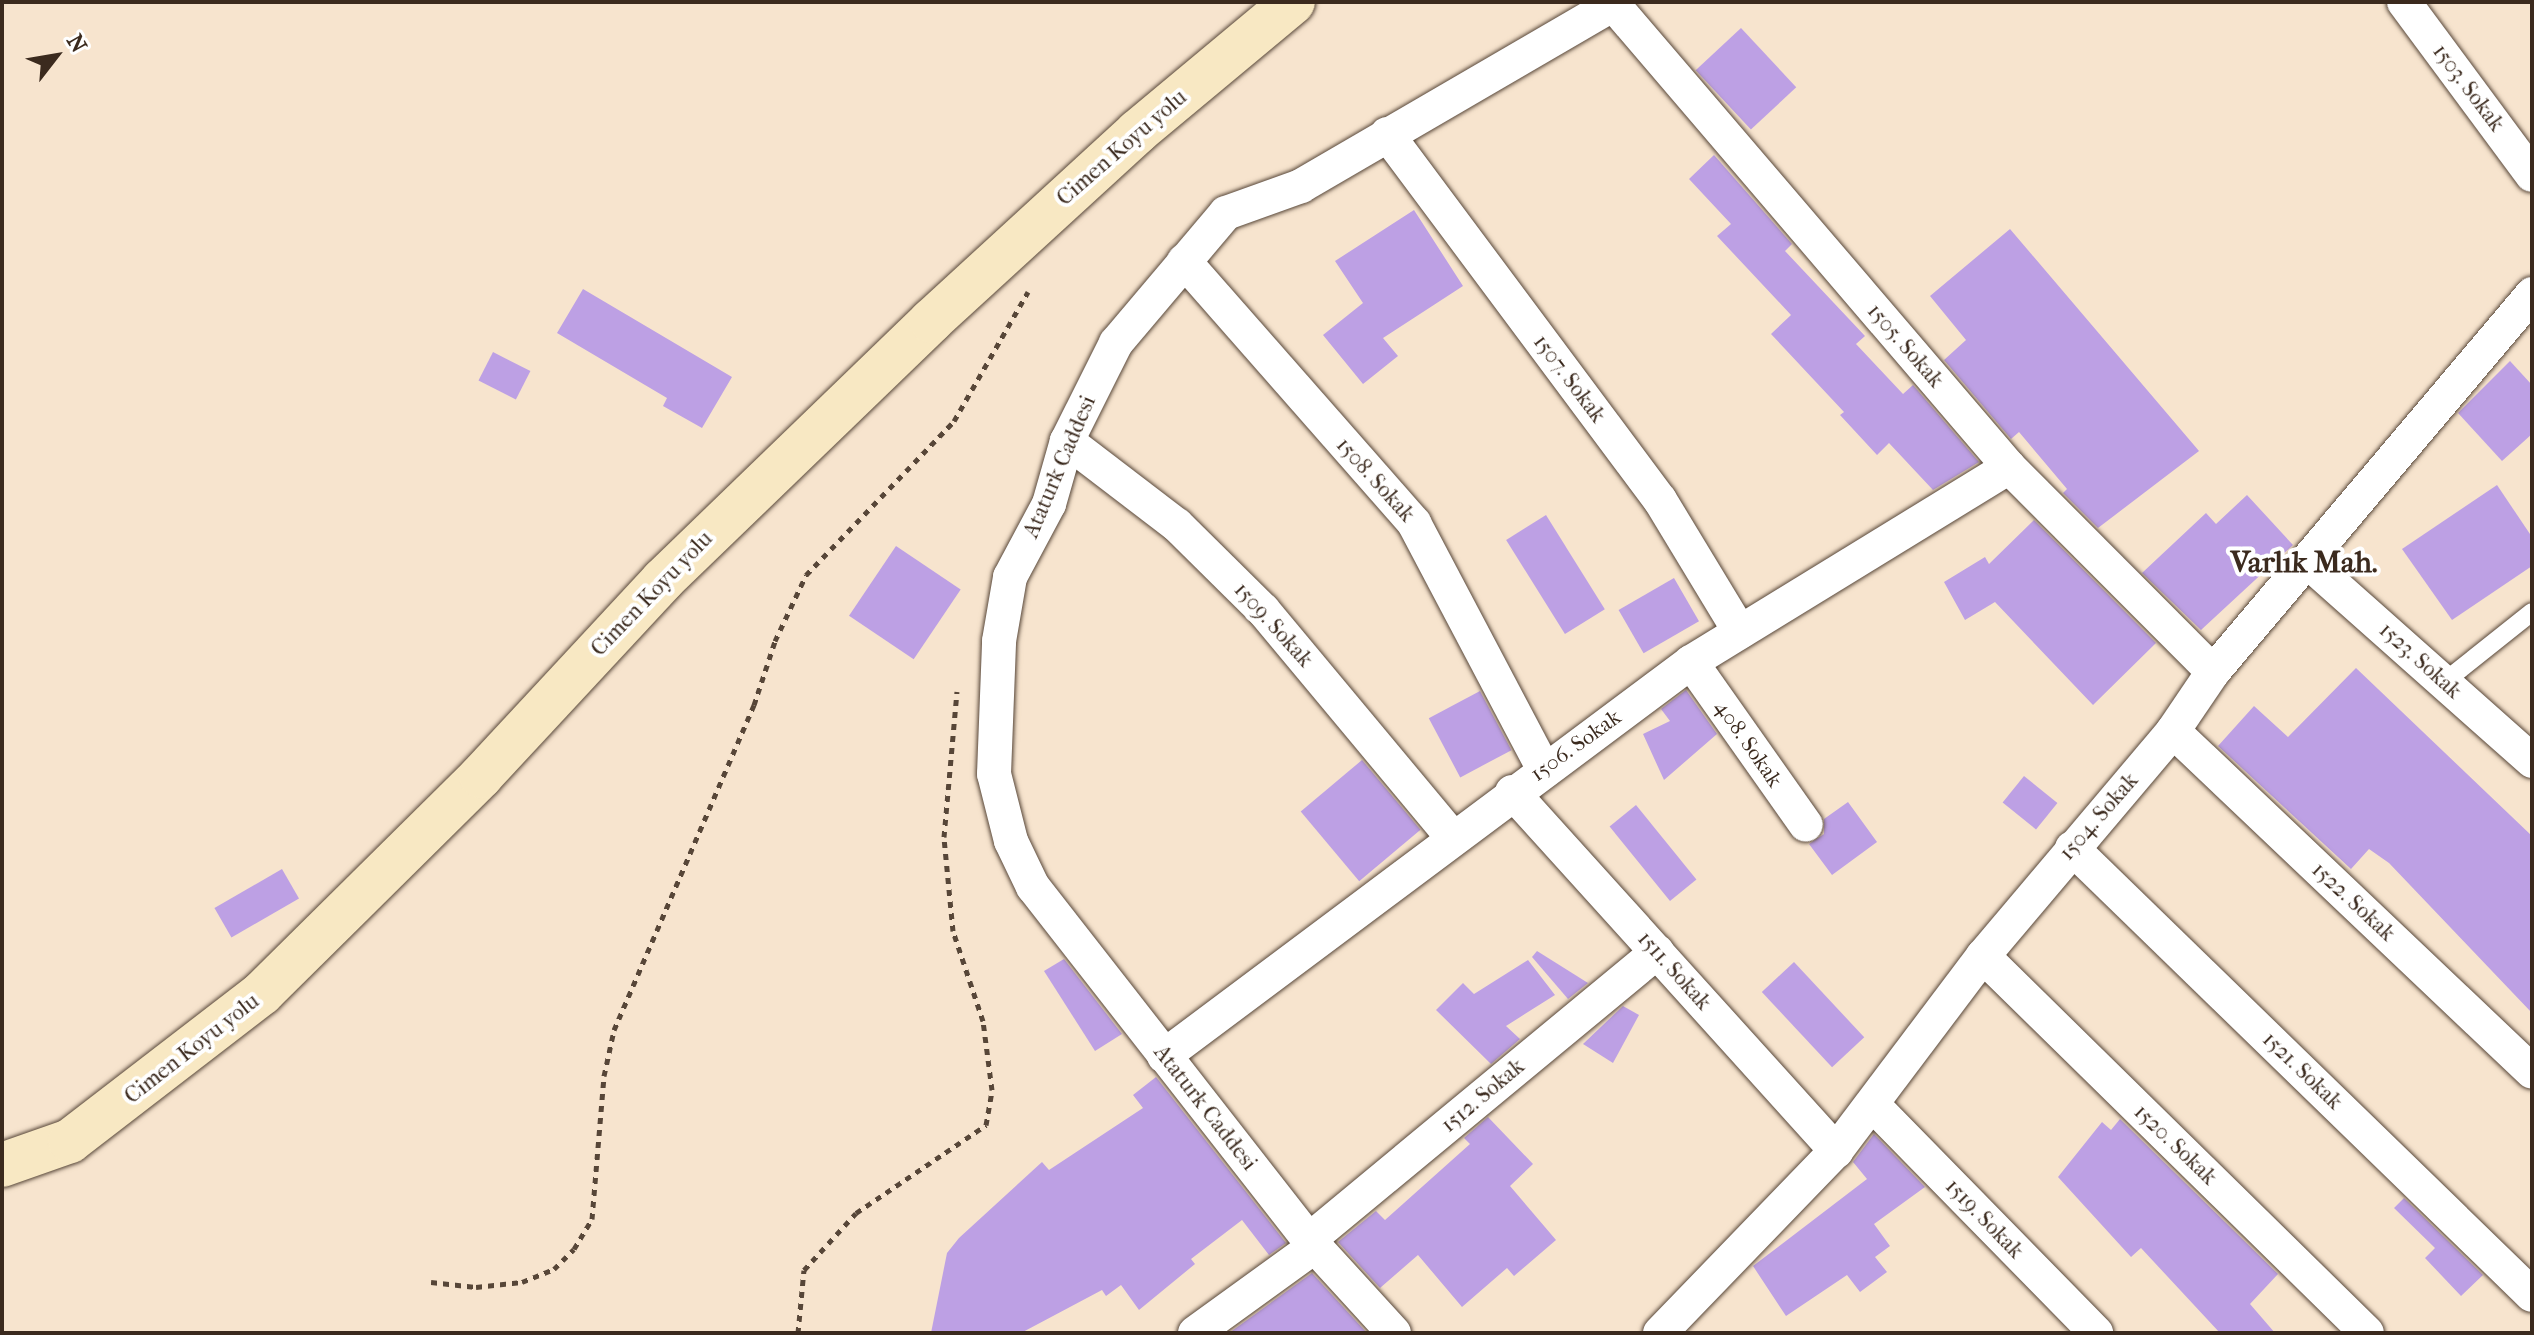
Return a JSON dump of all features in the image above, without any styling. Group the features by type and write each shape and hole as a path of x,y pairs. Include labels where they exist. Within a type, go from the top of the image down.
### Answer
{"street":[{"name":"Cimen Koyu yolu","path":"2,1165 70,1141 262,993 481,776 663,580 931,321 1137,132 1293,2"},
{"name":"1503. Sokak","path":"2404,2 2532,175"},
{"name":"Ataturk Caddesi","path":"1394,1333 1312,1243 1033,887 1011,841 994,774 999,641 1010,577 1049,504 1067,441 1116,343 1226,213 1301,186 1615,3"},
{"name":"1505. Sokak","path":"1615,3 2009,467 2213,672"},
{"name":"1507. Sokak","path":"1387,134 1660,500 1740,632"},
{"name":"1508. Sokak","path":"1184,261 1414,523 1545,771"},
{"name":"1504. Sokak","path":"1677,1327 1836,1151 1983,956 2173,731 2213,672 2532,294"},
{"name":"1509. Sokak","path":"1067,441 1177,525 1263,610 1452,837"},
{"name":"1506. Sokak","path":"1164,1056 1512,792 1545,771 1691,662 2009,467"},
{"name":"1523. Sokak","path":"2307,561 2532,761"},
{"name":"408. Sokak","path":"1691,662 1806,825"},
{"name":"1522. Sokak","path":"2173,731 2532,1072"},
{"name":"1511. Sokak","path":"1512,792 1836,1151"},
{"name":"1521. Sokak","path":"2072,848 2532,1295"},
{"name":"1512. Sokak","path":"1195,1333 1312,1243 1657,952"},
{"name":"1520. Sokak","path":"1983,956 2367,1333"},
{"name":"1519. Sokak","path":"1873,1105 2096,1333"}],"lane":[{"path":"2444,682 2532,612"}],"path":[{"path":"431,1282 476,1287 522,1282 554,1269 574,1249 592,1219 604,1076 614,1030 754,705 775,641 806,575 954,421 1031,287"},
{"path":"798,1333 804,1270 856,1213 986,1125 992,1090 983,1021 953,931 944,837 958,680"}],"building":[{"path":"1741,28 1796,87 1751,130 1696,70"},
{"path":"1714,155 1792,244 1785,251 1865,336 1856,344 1903,394 1913,385 1979,462 1933,490 1889,443 1877,455 1840,415 1844,412 1771,334 1791,315 1717,236 1731,224 1689,179"},
{"path":"1414,210 1463,286 1383,338 1398,356 1363,384 1323,335 1363,303 1335,261"},
{"path":"2010,229 2199,451 2098,528 2063,493 2067,489 2019,432 2011,439 1944,360 1966,340 1930,296"},
{"path":"583,289 732,377 702,428 663,406 667,398 557,333"},
{"path":"493,352 530,371 516,400 478,381"},
{"path":"2510,361 2532,385 2532,434 2502,461 2458,413"},
{"path":"2497,485 2532,537 2532,566 2452,620 2402,549"},
{"path":"2247,495 2293,545 2201,630 2142,573 2206,513 2216,524"},
{"path":"1546,515 1605,609 1565,634 1506,540"},
{"path":"2034,520 2156,643 2093,705 1995,602 1965,620 1944,582 1985,557 1989,564"},
{"path":"896,546 961,590 914,659 849,616"},
{"path":"1674,578 1699,621 1644,653 1619,610"},
{"path":"2356,668 2532,836 2532,1013 2389,863 2369,849 2351,869 2218,746 2254,706 2288,737"},
{"path":"1686,690 1717,734 1664,780 1643,734 1670,721 1661,709"},
{"path":"1480,691 1511,750 1460,777 1429,718"},
{"path":"1362,760 1420,830 1359,881 1301,811"},
{"path":"2024,776 2057,803 2036,829 2003,802"},
{"path":"1848,802 1877,842 1832,875 1809,844 1824,834 1824,819"},
{"path":"1636,805 1696,880 1670,901 1610,826"},
{"path":"282,869 299,898 231,937 214,908"},
{"path":"1537,951 1588,983 1568,999 1532,957"},
{"path":"1064,959 1122,1034 1095,1051 1044,971"},
{"path":"1528,960 1555,995 1506,1026 1520,1039 1491,1064 1436,1010 1463,983 1474,994"},
{"path":"1794,962 1864,1037 1832,1067 1762,992"},
{"path":"1623,1006 1639,1015 1613,1063 1583,1044"},
{"path":"1156,1077 1286,1243 1269,1255 1242,1220 1191,1259 1195,1264 1139,1310 1121,1285 1106,1296 1102,1290 1021,1333 931,1333 947,1253 959,1238 1042,1162 1049,1170 1143,1108 1133,1095"},
{"path":"1488,1117 1533,1164 1510,1186 1556,1240 1514,1276 1507,1268 1462,1307 1418,1255 1380,1288 1338,1242 1376,1211 1385,1220 1470,1144 1464,1138"},
{"path":"2120,1119 2278,1274 2250,1304 2275,1333 2220,1333 2141,1248 2131,1257 2058,1177 2102,1122 2111,1130"},
{"path":"1874,1134 1925,1187 1874,1224 1890,1246 1875,1257 1887,1272 1860,1292 1847,1275 1786,1316 1753,1266 1867,1179 1853,1162"},
{"path":"2404,1198 2483,1275 2461,1296 2425,1258 2435,1248 2394,1208"},
{"path":"1312,1273 1367,1333 1229,1333"}],"district":[{"name":"Varlık Mah.","path":"2304,563"}]}
